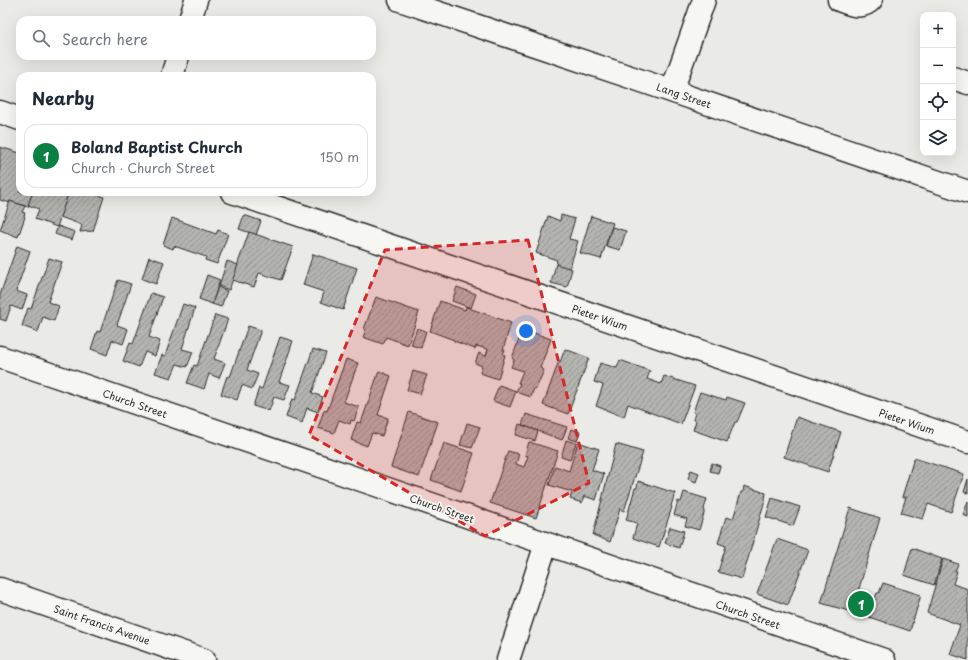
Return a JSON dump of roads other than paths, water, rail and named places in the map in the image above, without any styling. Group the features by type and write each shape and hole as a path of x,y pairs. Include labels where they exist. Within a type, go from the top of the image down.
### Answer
{"street":[{"path":"191,16 196,0"},
{"name":"Lang Street","path":"400,0 968,192"},
{"path":"672,92 704,0"},
{"path":"839,0 853,5 863,6 871,0"},
{"path":"173,72 177,60"},
{"path":"956,79 968,83"},
{"path":"0,112 16,118"},
{"name":"Pieter Wium","path":"244,196 968,442"},
{"name":"Church Street","path":"0,357 369,482 884,660"},
{"path":"508,660 546,544"},
{"name":"Saint Francis Avenue","path":"0,589 204,660"}],"place":[{"name":"Boland Baptist Church","path":"861,604"}]}
